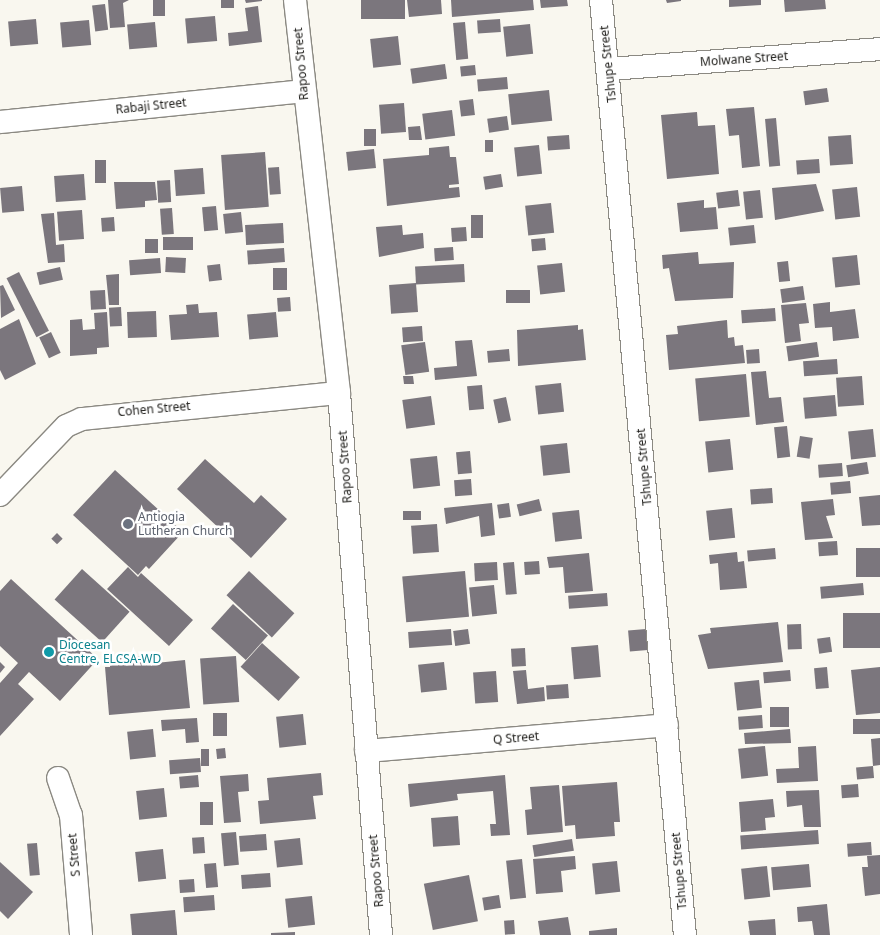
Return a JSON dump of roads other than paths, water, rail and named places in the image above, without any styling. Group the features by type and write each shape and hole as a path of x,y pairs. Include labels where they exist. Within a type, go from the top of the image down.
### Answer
{"street":[{"name":"Rapoo Street","path":"295,0 303,91 340,393 381,935"},
{"name":"Tshupe Street","path":"601,0 609,69 685,935"},
{"name":"Molwane Street","path":"609,69 880,49"},
{"name":"Rabaji Street","path":"0,122 303,91"},
{"name":"Cohen Street","path":"0,495 66,426 82,419 340,393"},
{"name":"Q Street","path":"366,751 667,725"},
{"name":"S Street","path":"58,778 71,815 81,935"}],"place":[{"name":"Antiogia Lutheran Church","path":"128,524"},
{"name":"Diocesan Centre, ELCSA-WD","path":"49,652"}]}
